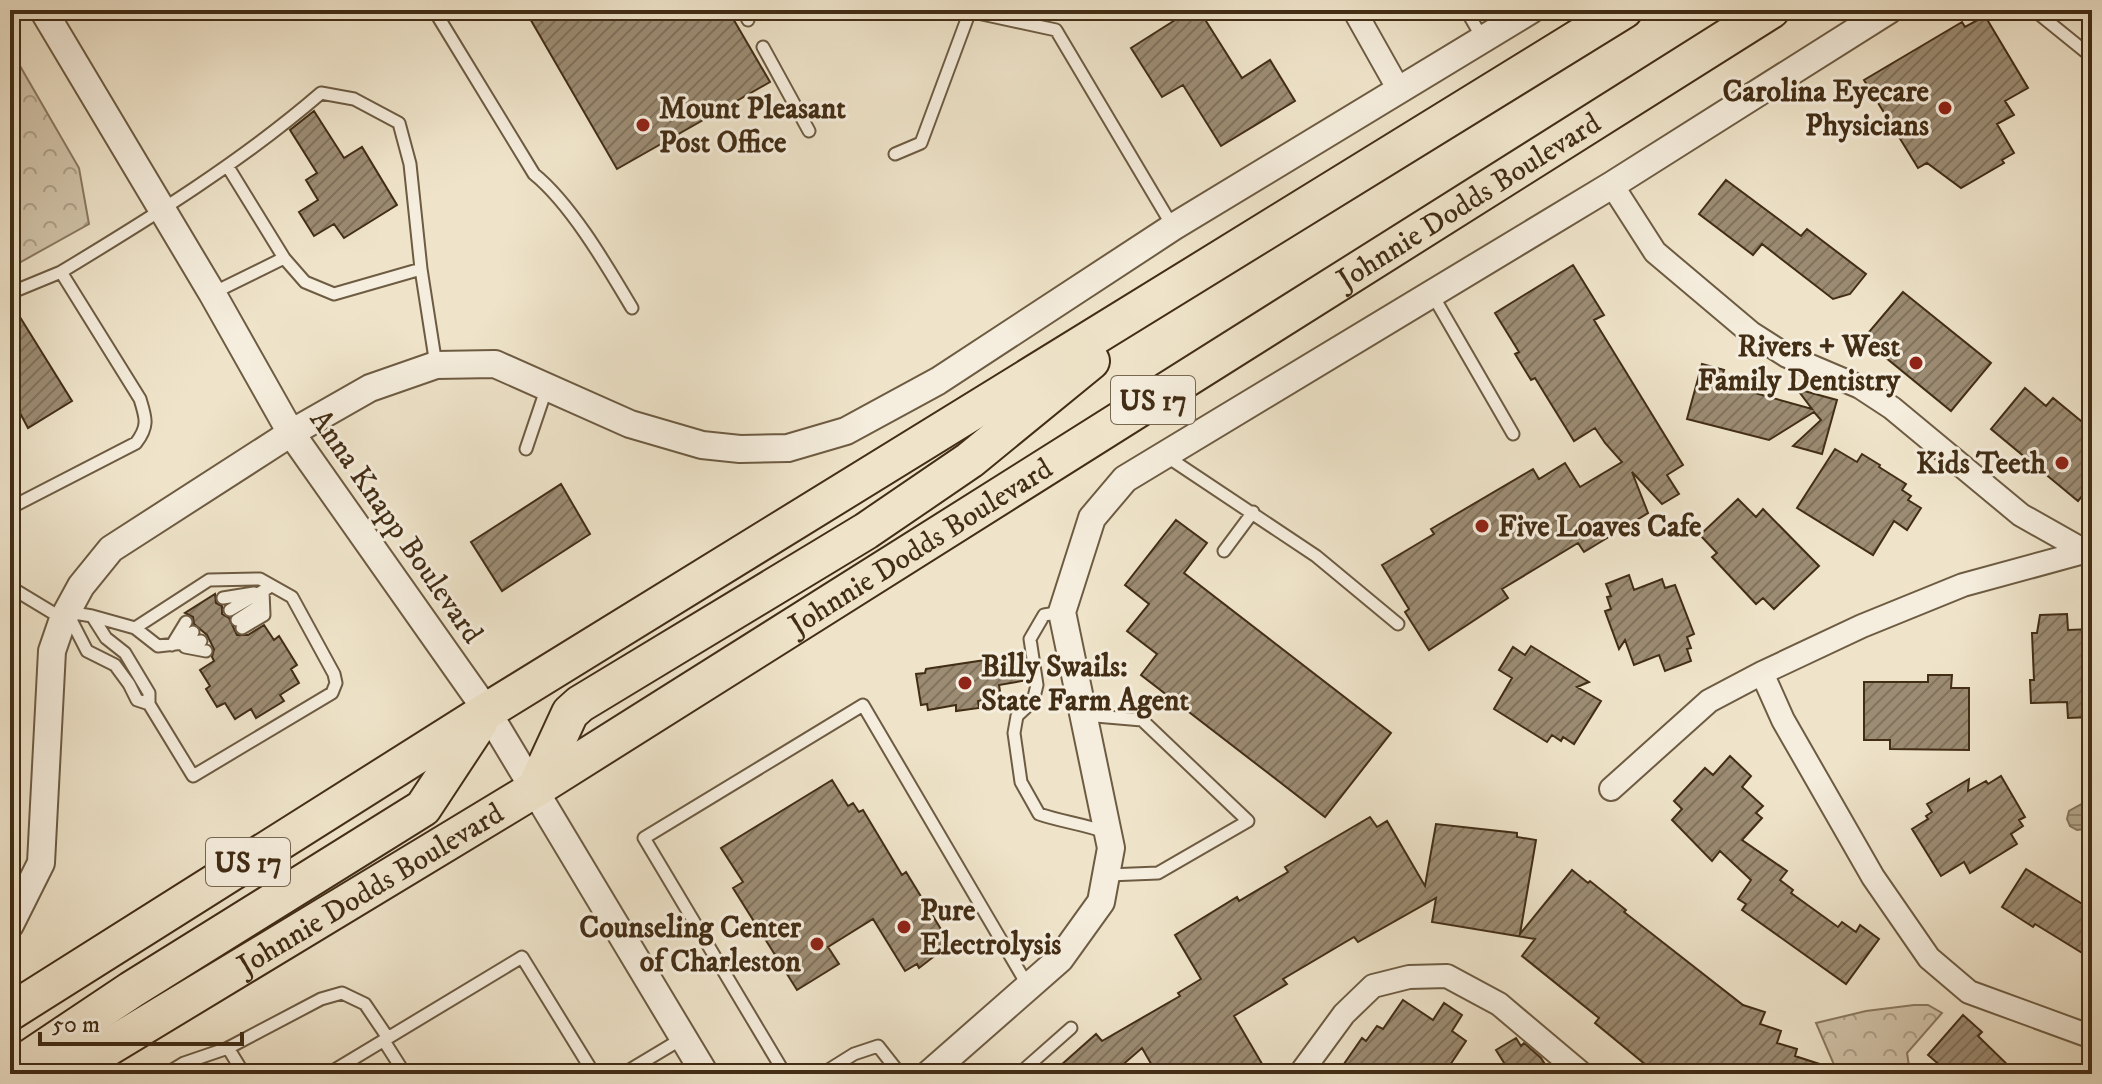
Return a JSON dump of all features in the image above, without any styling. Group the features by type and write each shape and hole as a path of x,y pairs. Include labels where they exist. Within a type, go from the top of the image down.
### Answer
{"highway":[{"name":"US 17","path":"10,1012 487,711 1624,10"},
{"name":"Johnnie Dodds Boulevard","path":"64,1074 535,789 1771,10"},
{"path":"535,789 570,713 580,704 866,531 970,460 1200,272"},
{"path":"10,1071 131,990 423,808 487,711"}],"street":[{"name":"Anna Knapp Boulevard","path":"43,10 212,293 291,433 487,711 705,1074"},
{"path":"1354,10 1399,90"},
{"path":"10,925 41,863 52,651 74,616 81,586 111,549 291,433 370,388 436,365 495,364 630,424 702,445 740,449 788,448 846,431 938,381 1173,227 1531,10"},
{"name":"Johnnie Dodds Boulevard","path":"929,1074 1060,959 1101,902 1111,848 1062,612 1092,518 1125,479 1612,185 1889,10"},
{"path":"1612,185 1655,252 1751,333 1787,356 1860,387 1892,408 2021,515 2088,553"},
{"path":"1611,789 1709,701 1762,673 1862,626 1963,585 2088,553"},
{"path":"1762,673 1783,720 1873,877 1929,958 1969,992 2092,1037"},
{"path":"1300,1074 1344,1014 1373,986 1409,977 1447,976 1499,1004 1582,1074"}],"lane":[{"path":"434,10 534,174 551,188 612,274 632,308"},
{"path":"954,10 1056,30 1173,227"},
{"path":"1466,10 1483,39"},
{"path":"2034,10 2092,57"},
{"path":"895,154 921,143 970,11"},
{"path":"763,47 809,131"},
{"path":"10,293 61,272 163,210 273,134 321,93 354,99 399,123 410,164 421,269 436,365"},
{"path":"228,167 284,258 305,282 334,294 421,269"},
{"path":"212,293 284,258"},
{"path":"10,508 136,443 144,432 145,417 140,399 61,272"},
{"path":"1432,294 1513,434"},
{"path":"526,449 547,387"},
{"path":"1165,455 1316,556 1398,624"},
{"path":"1224,551 1253,512"},
{"path":"10,587 74,616 125,653 149,693 149,704 193,776 332,693 336,683 292,597 267,588 260,579 209,580 135,628"},
{"path":"223,598 267,588"},
{"path":"267,588 264,615 236,619 267,588"},
{"path":"1062,612 1044,615 1030,639 1037,685 1033,701 1017,716 1014,733 1021,782 1039,814 1065,823 1086,825 1108,834"},
{"path":"74,616 135,628 158,646 172,645 197,636 172,645"},
{"path":"74,616 87,651 115,665 137,700 149,704"},
{"path":"785,1074 644,838 863,705 1028,986"},
{"path":"1084,715 1142,720 1248,821 1158,873 1106,875"},
{"path":"328,1074 522,957 594,1074"},
{"path":"166,1074 184,1063 228,1048 321,999 342,993 365,1004 405,1074"},
{"path":"1019,1074 1071,1028"},
{"path":"623,1074 683,1037"},
{"path":"822,1074 854,1054 878,1046 900,1074"},
{"path":"228,1048 244,1074"}],"green space":[{"path":"10,43 16,59 79,168 89,224 10,268"},
{"path":"1928,1005 1942,1013 1907,1053 1909,1066 1920,1074 1838,1074 1816,1023 1866,1011"}],"shaded area":[{"path":"2092,790 2092,828 2077,830 2070,826 2067,819 2069,811 2085,802"}],"building":[{"name":"Mount Pleasant Post Office","path":"525,10 728,10 770,82 617,169"},
{"path":"1191,10 1199,10 1242,78 1270,60 1295,101 1221,146 1183,85 1162,97 1131,48"},
{"name":"Carolina Eyecare Physicians","path":"1985,16 2028,88 2005,101 2014,115 1997,124 2014,153 2002,160 2004,163 1961,188 1927,163 1918,168 1864,80 1962,22 1965,27"},
{"path":"314,111 344,158 362,147 397,205 344,238 334,224 314,236 299,212 318,200 306,180 317,173 290,130"},
{"path":"1726,180 1801,236 1807,229 1866,274 1850,294 1833,299 1762,244 1753,255 1699,214"},
{"path":"1573,265 1604,315 1594,320 1683,465 1667,475 1679,494 1662,504 1632,472 1648,513 1584,552 1578,543 1502,589 1508,598 1429,650 1405,612 1409,609 1382,565 1434,534 1431,529 1533,469 1539,479 1565,463 1580,487 1622,462 1595,428 1574,441 1535,378 1531,380 1515,354 1519,352 1495,313"},
{"name":"Rivers + West Family Dentistry","path":"1903,292 1991,363 1951,411 1863,339"},
{"path":"10,301 72,401 28,428 20,413 10,419"},
{"path":"1702,364 1724,370 1721,379 1738,384 1737,388 1812,409 1797,389 1837,400 1822,454 1793,446 1821,420 1814,412 1769,440 1687,419"},
{"name":"Kids Teeth","path":"2025,388 2046,406 2053,398 2092,430 2092,484 2078,501 1991,429"},
{"path":"1835,449 1857,462 1862,454 1880,465 1906,484 1902,490 1911,496 1908,500 1921,508 1907,530 1894,521 1873,555 1797,508"},
{"path":"561,484 590,534 502,591 471,542"},
{"path":"1738,499 1756,517 1763,509 1819,566 1774,609 1763,598 1756,604 1712,557 1717,553 1700,535"},
{"path":"1176,520 1207,543 1184,573 1391,733 1325,817 1141,675 1157,654 1127,631 1149,604 1125,585"},
{"path":"1629,575 1634,590 1662,579 1665,588 1675,585 1694,634 1687,637 1691,661 1665,671 1659,655 1634,665 1625,640 1619,649 1605,611 1611,609 1607,597 1611,596 1606,584"},
{"path":"215,594 216,603 222,606 222,614 229,618 237,635 248,635 264,625 274,640 279,636 297,665 291,669 299,683 280,695 284,701 256,718 251,709 235,719 225,703 217,707 206,689 210,686 200,670 214,661 214,649 207,635 194,624 193,617 185,613"},
{"path":"2067,614 2068,630 2092,629 2092,717 2068,718 2067,702 2031,703 2030,680 2034,680 2032,633 2037,633 2040,615"},
{"path":"1531,646 1589,682 1577,687 1601,701 1574,744 1552,735 1547,742 1494,709 1512,678 1499,670 1513,647 1525,655"},
{"name":"Billy Swails: State Farm Agent","path":"1024,654 1028,680 999,685 1001,698 978,701 979,708 956,711 956,705 928,710 927,704 921,705 916,674 925,673 926,669"},
{"path":"1928,675 1952,675 1951,688 1969,688 1969,750 1890,749 1890,740 1864,740 1864,682 1928,682"},
{"path":"1730,756 1751,776 1742,787 1763,806 1756,813 1762,818 1742,840 1787,871 1780,880 1793,890 1791,893 1838,927 1842,922 1856,932 1860,925 1879,939 1846,984 1742,910 1746,904 1738,899 1751,880 1720,851 1712,861 1672,820 1682,809 1674,801 1705,768 1713,775"},
{"path":"2001,776 2025,817 2019,820 2023,826 2011,834 2017,844 1970,873 1964,862 1941,876 1912,829 1928,819 1926,816 1932,812 1927,804 1969,779 1968,791"},
{"path":"832,780 848,806 853,803 859,812 863,810 902,875 906,872 950,944 919,968 917,964 905,971 873,919 828,947 839,964 797,990 733,888 743,882 721,848"},
{"path":"1370,817 1377,827 1387,821 1425,886 1436,824 1517,833 1517,837 1536,840 1520,934 1572,870 1588,883 1590,881 1626,910 1624,912 1743,1005 1765,1012 1760,1024 1781,1031 1777,1043 1797,1049 1795,1056 1838,1070 1837,1074 1676,1074 1665,1065 1657,1074 1595,1023 1599,1018 1522,956 1535,939 1432,922 1436,898 1358,942 1354,937 1283,979 1287,984 1234,1016 1268,1074 1157,1074 1142,1048 1112,1074 1051,1074 1096,1034 1102,1041 1180,996 1178,993 1201,979 1175,935 1237,897 1239,901 1288,872 1285,867"},
{"path":"2026,869 2092,910 2092,959 2002,907"},
{"path":"1403,1000 1433,1020 1444,1003 1462,1015 1452,1031 1466,1041 1444,1074 1337,1074 1362,1038 1366,1041 1377,1026 1383,1029"},
{"path":"1963,1015 1982,1032 1978,1036 2017,1074 1950,1074 1928,1055"},
{"path":"1516,1038 1521,1046 1524,1043 1541,1058 1551,1074 1511,1074 1496,1050"}],"place":[{"name":"Carolina Eyecare Physicians","path":"1945,108"},
{"name":"Mount Pleasant Post Office","path":"643,125"},
{"name":"Rivers + West Family Dentistry","path":"1916,363"},
{"name":"Kids Teeth","path":"2062,463"},
{"name":"Five Loaves Cafe","path":"1482,526"},
{"name":"Billy Swails: State Farm Agent","path":"965,683"},
{"name":"Pure Electrolysis","path":"904,927"},
{"name":"Counseling Center of Charleston","path":"817,944"}]}
